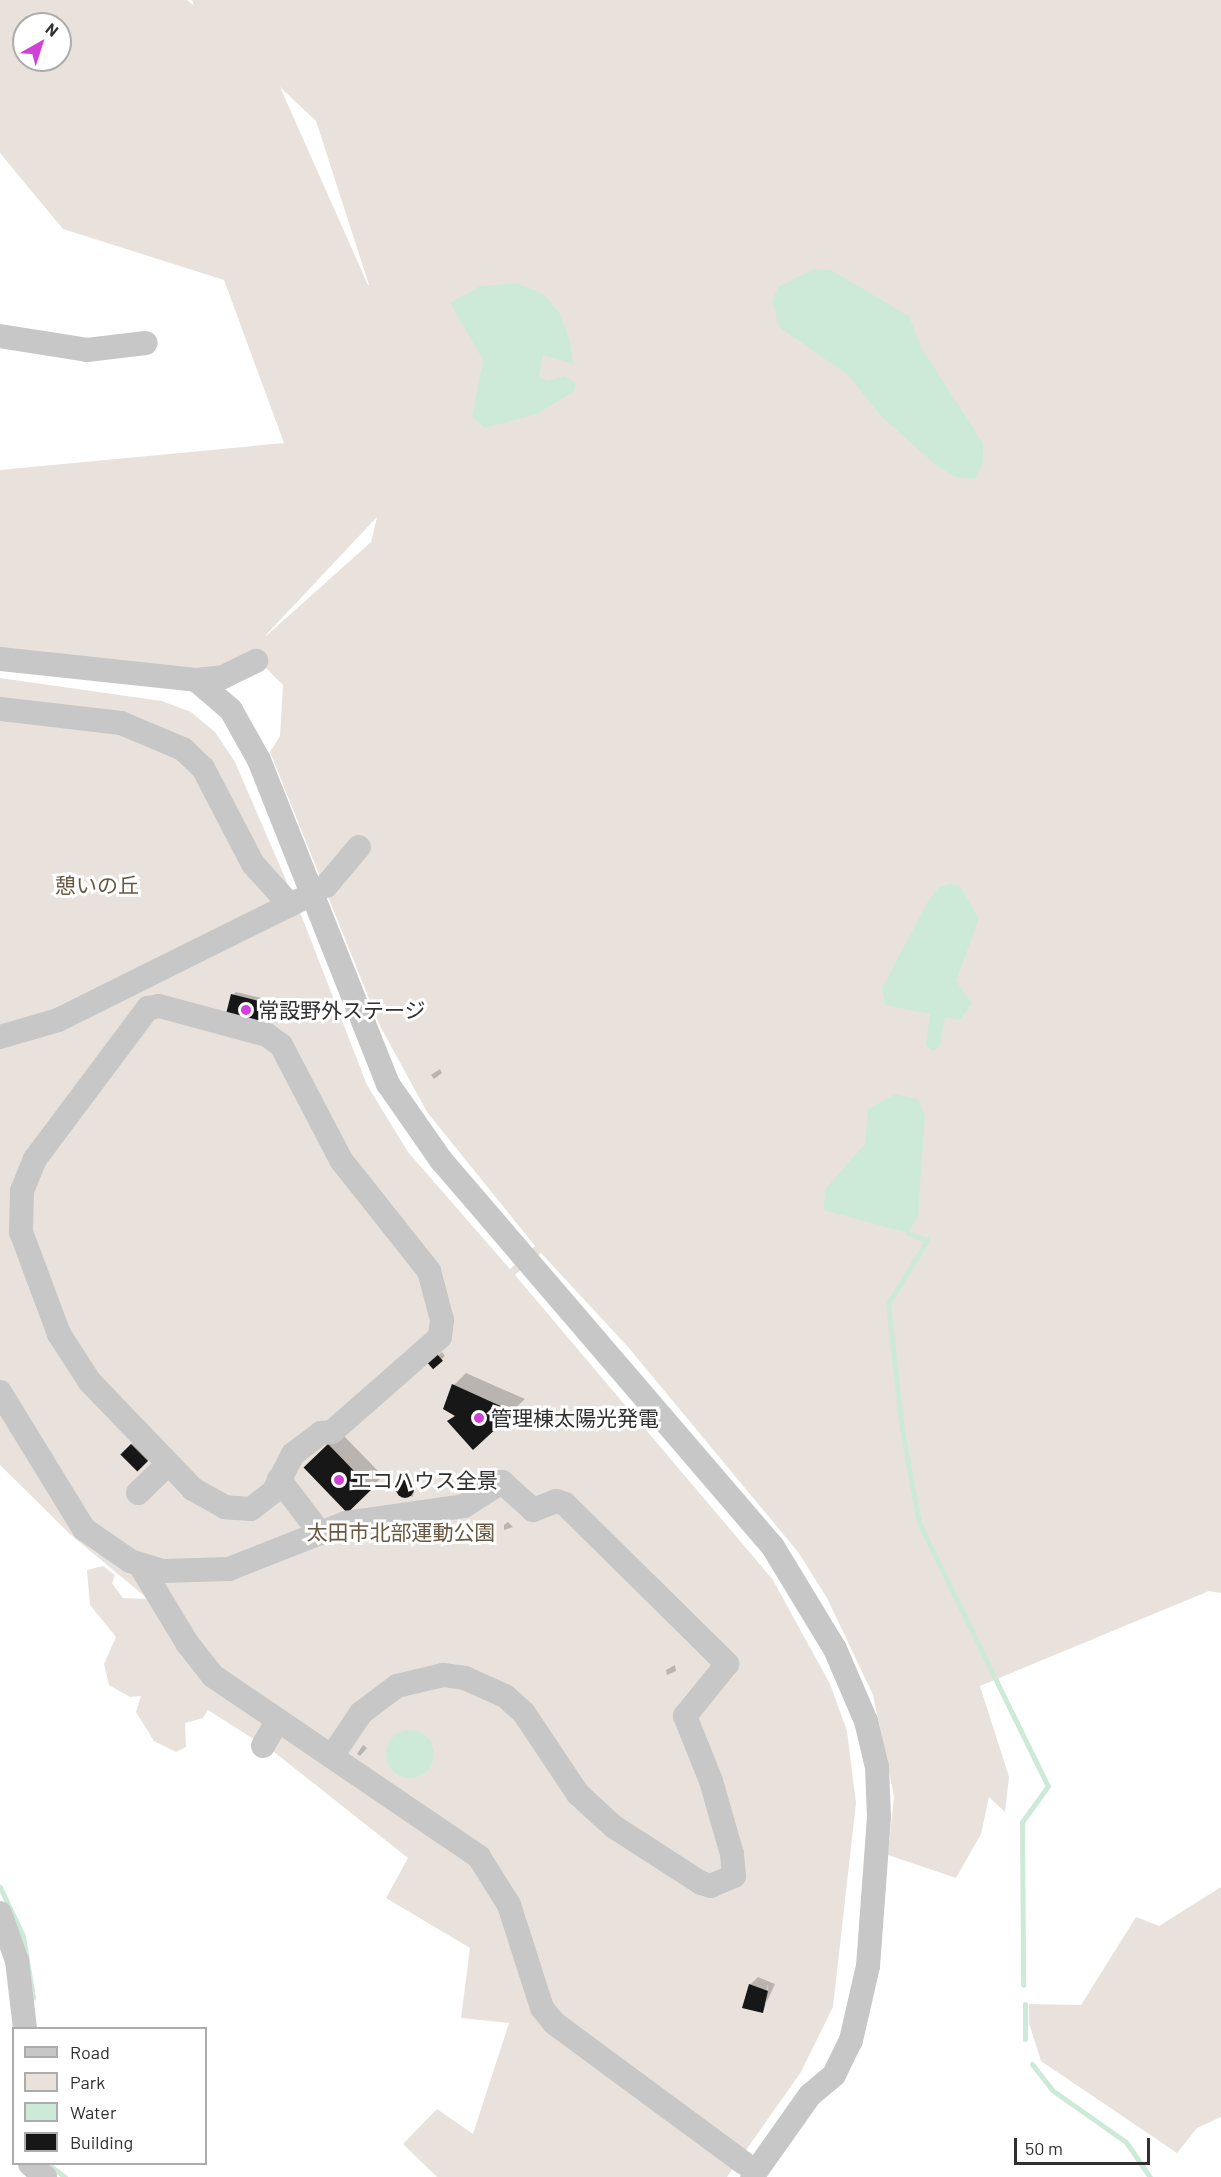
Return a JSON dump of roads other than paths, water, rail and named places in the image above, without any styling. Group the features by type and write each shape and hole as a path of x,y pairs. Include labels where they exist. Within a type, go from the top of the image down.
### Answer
{"street":[{"path":"0,336 87,350 146,343"},
{"path":"0,659 196,680 223,677 256,661"},
{"path":"140,1564 200,1661 278,1720 479,1857 509,1905 542,2008 555,2023 748,2170 810,2096 834,2075 862,1999 879,1817 877,1767 866,1720 813,1606 773,1548 441,1160 388,1084 244,727 196,680"},
{"path":"0,709 121,723 183,749 203,768 253,864 295,903 58,1020 0,1037"},
{"path":"326,886 359,847"},
{"path":"154,1005 267,1035 281,1045 341,1160 432,1277 442,1320 440,1337 332,1432 321,1433 293,1454 279,1479 260,1506 225,1507 193,1489 167,1465 90,1382 59,1334 20,1218 35,1159 154,1005"},
{"path":"0,1392 84,1529 140,1564 210,1573 320,1533 393,1514 443,1512 473,1502 502,1482 533,1510 556,1501 565,1504 727,1664 685,1716 711,1781 734,1876 711,1886 701,1883 614,1827 578,1794 524,1713 506,1696 465,1678 443,1676 397,1686 361,1713 332,1756"},
{"path":"138,1493 167,1465"},
{"path":"279,1479 320,1533"},
{"path":"263,1746 278,1720"},
{"path":"1,1919 20,1975 25,2027"},
{"path":"32,2165 45,2177"}],"water":[{"path":"814,269 831,270 909,316 922,349 983,443 983,463 975,479 955,477 933,463 880,415 848,375 779,327 772,301 778,287"},
{"path":"516,283 544,294 560,314 570,341 573,364 543,355 539,376 547,381 565,376 576,383 574,391 537,414 485,428 472,416 483,360 450,303 480,286"},
{"path":"950,884 960,886 979,919 956,981 972,1003 960,1020 945,1017 940,1046 933,1051 926,1045 930,1014 885,1005 882,988 928,901 939,887"},
{"path":"895,1094 918,1099 925,1114 918,1216 908,1233 823,1210 826,1188 865,1144 868,1109"},
{"path":"405,1730 415,1730 427,1737 434,1749 434,1759 427,1771 415,1778 405,1778 390,1767 386,1759 386,1749 397,1734"}],"waterway":[{"path":"908,1233 927,1240 888,1304 902,1430 919,1523 1048,1786 1022,1822 1023,1985"},
{"path":"0,1887 23,1936 33,1997"},
{"path":"1025,2004 1025,2039"},
{"path":"1032,2064 1052,2090 1126,2142 1150,2177"},
{"path":"49,2165 65,2177"}],"place":[{"name":"常設野外ステージ","path":"246,1010"},
{"name":"管理棟太陽光発電","path":"479,1418"},
{"name":"エコハウス全景","path":"339,1480"}],"park label":[{"name":"憩いの丘","path":"97,885"},
{"name":"太田市北部運動公園","path":"401,1532"}]}
